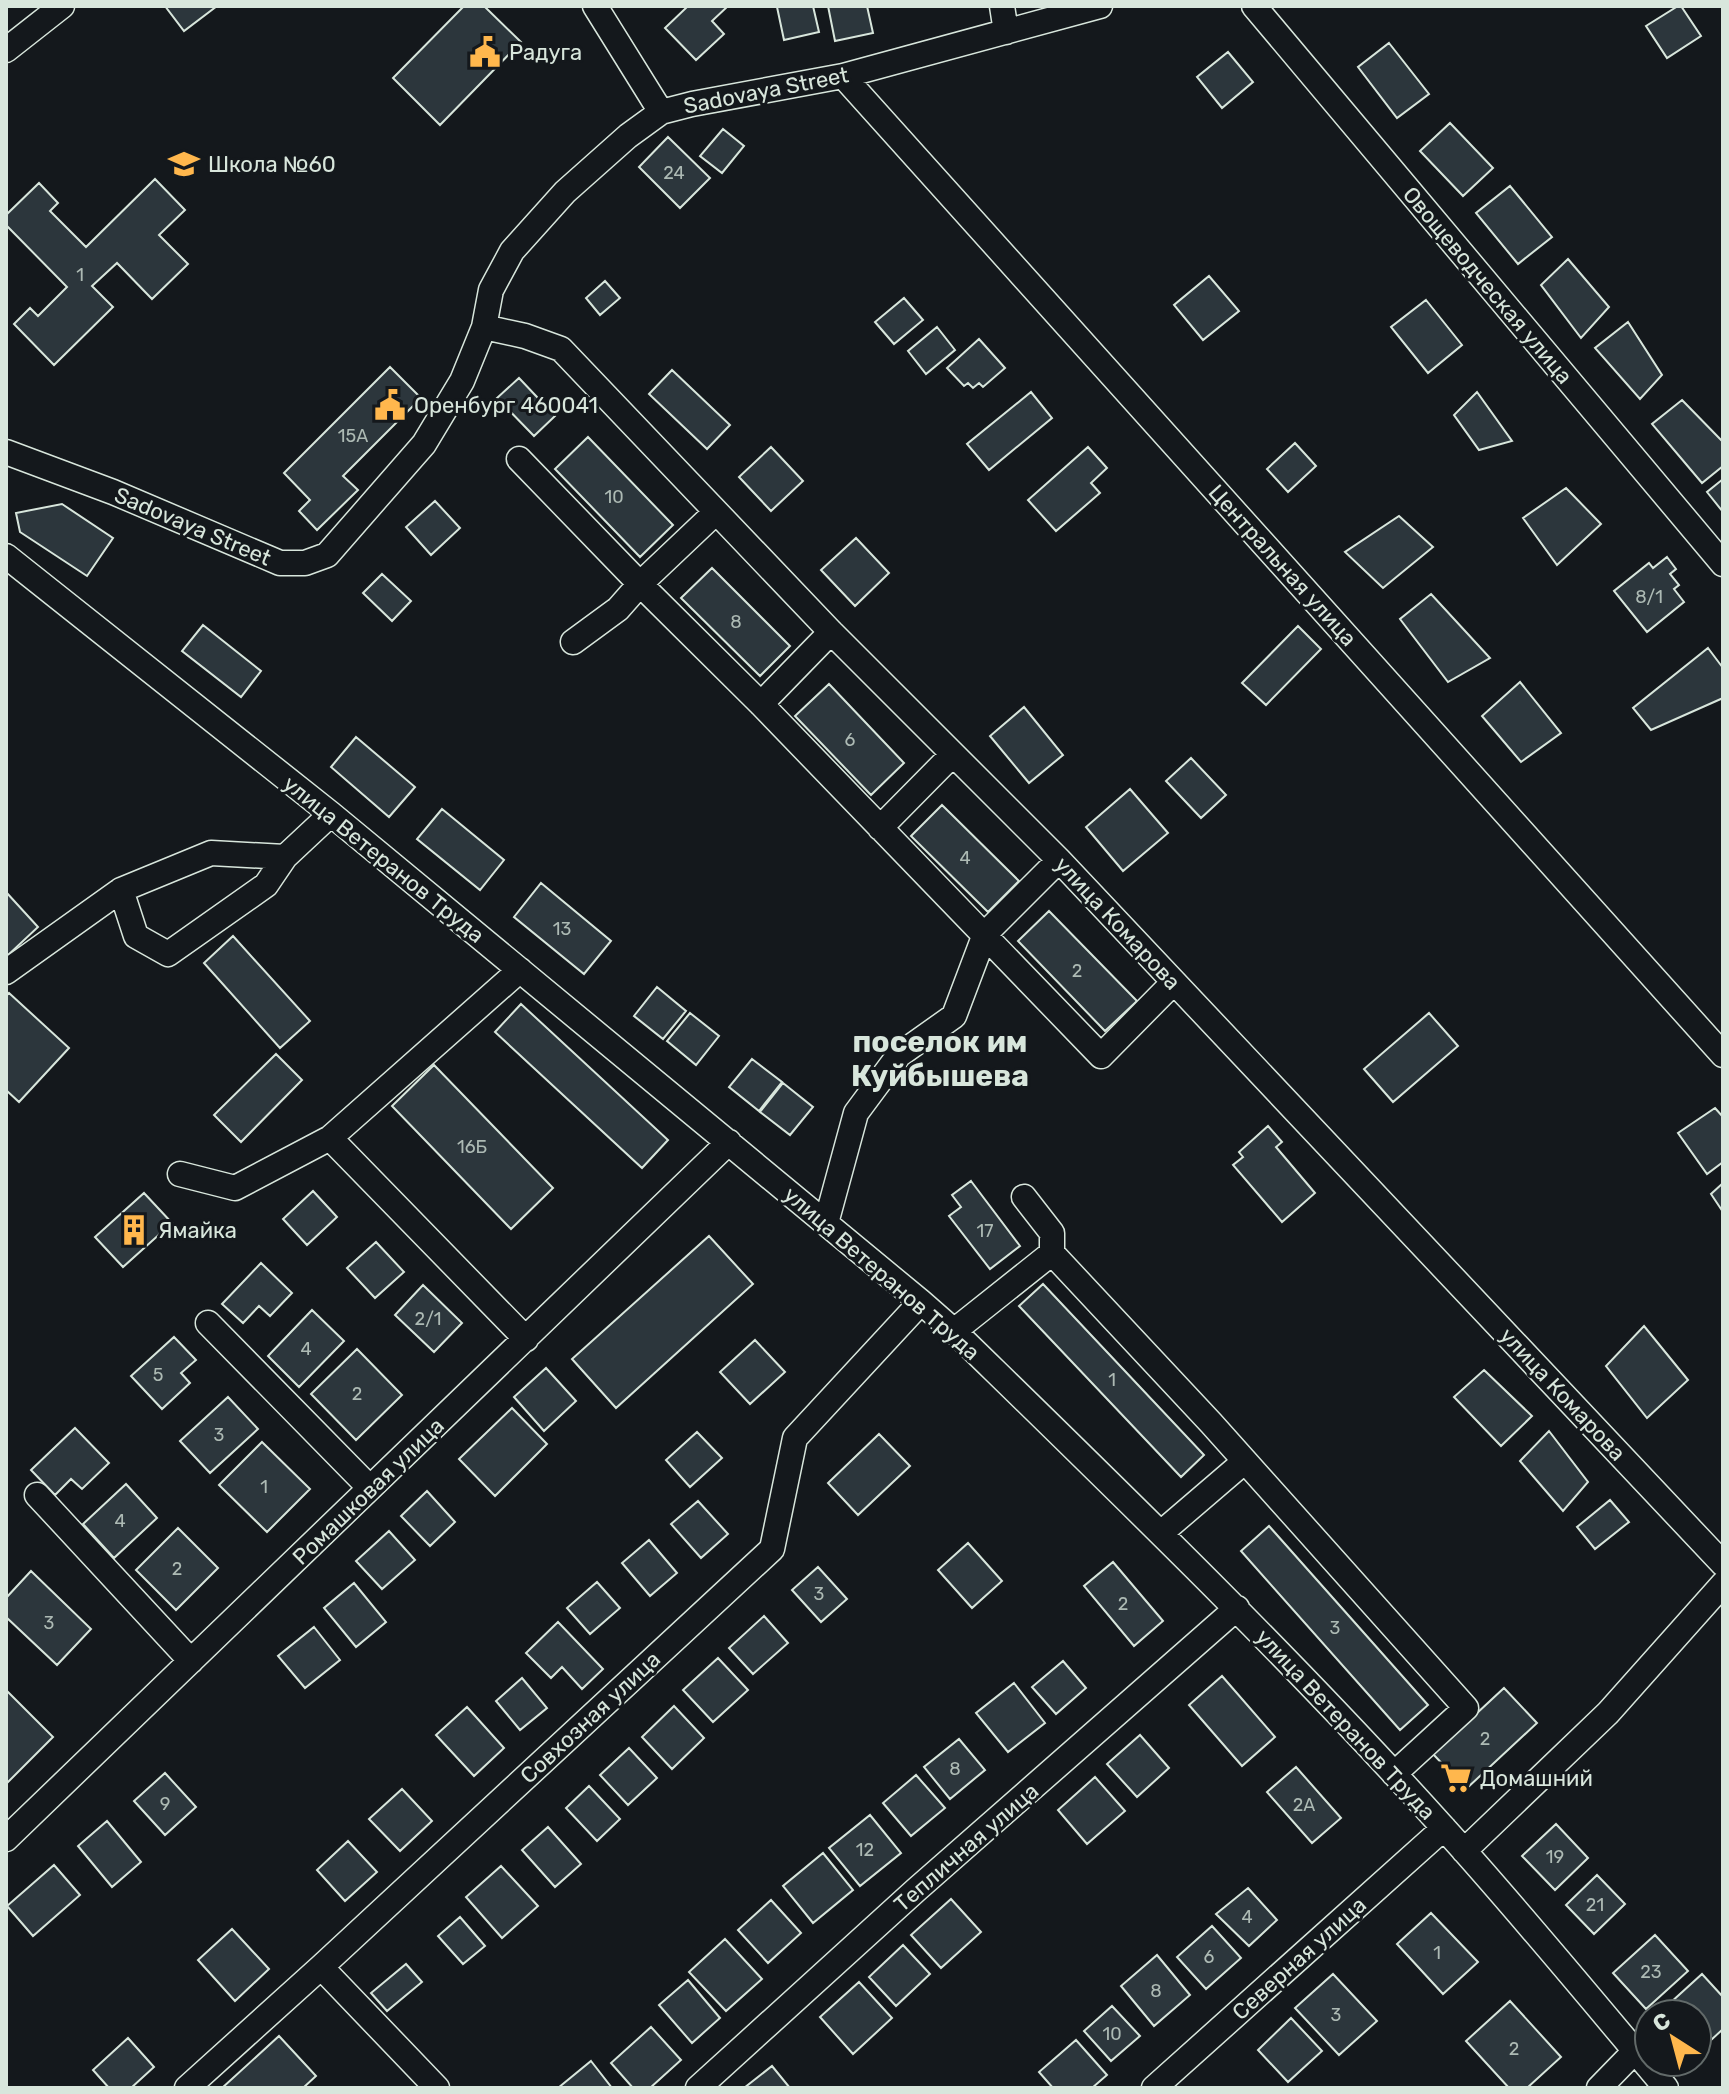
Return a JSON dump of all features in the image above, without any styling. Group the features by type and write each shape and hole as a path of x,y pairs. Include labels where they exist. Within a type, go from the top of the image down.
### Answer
{"street":[{"path":"6,50 62,6"},
{"path":"595,6 661,112"},
{"path":"1002,6 1006,32"},
{"name":"Sadovaya Street","path":"6,452 113,492 280,563 305,563 327,555 424,444 462,381 484,327 491,290 512,251 565,192 628,136 661,112 843,76 1100,6"},
{"name":"Овощеводческая улица","path":"1254,6 1723,564"},
{"name":"Центральная улица","path":"843,76 1723,1055"},
{"name":"улица Комарова","path":"484,327 525,336 561,349 831,632 1059,860 1723,1564"},
{"path":"519,459 1101,1056 1174,982"},
{"path":"573,642 618,609 716,512"},
{"name":"улица Ветеранов Труда","path":"6,556 331,814 954,1331 1237,1608 1444,1828 1633,2049"},
{"path":"761,704 831,632"},
{"path":"880,828 953,754"},
{"path":"121,890 136,936 168,954 266,885 285,857 331,814"},
{"path":"6,972 121,890 211,853 285,857"},
{"path":"826,1223 856,1113 899,1055 954,1016 985,934 1059,860"},
{"path":"180,1174 235,1188 330,1138 520,970"},
{"path":"330,1138 526,1339"},
{"name":"Ромашковая улица","path":"6,1838 729,1142"},
{"path":"1024,1197 1052,1233 1052,1253 1245,1461 1466,1708 1394,1774"},
{"path":"954,1331 1052,1253"},
{"name":"Совхозная улица","path":"187,2088 772,1549 795,1438 921,1302"},
{"path":"208,1323 370,1488"},
{"path":"1161,1533 1245,1461"},
{"path":"37,1495 191,1661"},
{"path":"1464,1851 1608,1713 1723,1584"},
{"name":"Тепличная улица","path":"698,2088 916,1890 1237,1608"},
{"name":"Северная улица","path":"1154,2088 1444,1828"},
{"path":"321,1967 437,2088"},
{"path":"1599,2088 1633,2053"}],"building":[{"path":"165,6 217,6 184,31"},
{"path":"464,6 484,6 521,42 440,125 393,78"},
{"path":"688,6 728,6 712,21 724,34 696,60 665,28"},
{"path":"813,6 819,32 784,40 777,7"},
{"path":"828,6 867,6 873,33 835,41"},
{"path":"1678,6 1701,36 1667,58 1646,26"},
{"path":"1389,43 1429,94 1397,118 1358,67"},
{"path":"1228,52 1253,82 1222,108 1197,77"},
{"path":"1450,123 1493,168 1463,196 1420,151"},
{"path":"723,129 744,146 722,173 700,156"},
{"path":"668,137 710,178 680,208 639,167"},
{"path":"155,179 185,210 159,235 188,264 152,299 117,263 92,286 113,307 54,365 14,324 30,308 38,316 67,287 6,225 6,215 39,183 58,203 50,211 86,247"},
{"path":"1510,186 1552,237 1518,264 1476,213"},
{"path":"1568,259 1609,307 1581,338 1541,285"},
{"path":"1209,276 1239,311 1203,340 1174,305"},
{"path":"605,281 620,298 600,315 586,298"},
{"path":"904,298 923,320 894,344 875,322"},
{"path":"1426,300 1462,345 1428,373 1391,327"},
{"path":"1628,322 1662,375 1640,399 1595,348"},
{"path":"937,327 955,350 926,374 908,351"},
{"path":"979,339 1005,368 983,387 979,383 973,388 968,383 964,386 947,368"},
{"path":"390,367 421,398 343,476 358,490 317,530 299,511 310,500 284,473"},
{"path":"672,370 730,425 707,449 649,394"},
{"path":"519,378 555,416 534,436 497,398"},
{"path":"1031,392 1052,418 989,470 967,444"},
{"path":"1477,392 1512,441 1479,450 1454,415"},
{"path":"1682,400 1723,442 1723,466 1702,483 1652,424"},
{"path":"588,437 673,525 640,557 555,469"},
{"path":"1295,443 1316,466 1288,492 1267,469"},
{"path":"771,447 803,481 771,511 739,477"},
{"path":"1088,447 1107,468 1091,483 1100,493 1056,531 1028,500"},
{"path":"1723,479 1723,512 1707,492"},
{"path":"1566,488 1601,524 1557,565 1523,518"},
{"path":"435,501 460,528 431,555 406,527"},
{"path":"62,504 113,538 87,576 20,532 16,513"},
{"path":"1399,516 1433,547 1383,588 1345,552"},
{"path":"856,538 889,573 855,606 821,570"},
{"path":"1667,557 1676,569 1670,574 1679,585 1674,589 1684,602 1647,632 1614,591 1649,563 1653,568"},
{"path":"712,568 790,646 760,676 681,598"},
{"path":"382,574 411,601 392,621 363,593"},
{"path":"1431,594 1490,658 1448,682 1400,619"},
{"path":"203,625 261,671 241,697 182,651"},
{"path":"1298,626 1321,649 1266,705 1242,683"},
{"path":"1708,648 1723,668 1723,698 1651,730 1633,708"},
{"path":"1520,682 1561,733 1521,762 1482,716"},
{"path":"829,684 904,763 871,795 795,716"},
{"path":"1024,707 1063,755 1029,783 990,736"},
{"path":"356,737 415,787 389,817 331,767"},
{"path":"1191,758 1226,795 1201,818 1166,781"},
{"path":"1130,789 1168,833 1123,871 1086,827"},
{"path":"942,805 1019,881 988,912 911,836"},
{"path":"442,809 504,860 480,890 417,839"},
{"path":"541,883 611,941 584,974 514,917"},
{"path":"6,892 38,927 6,957"},
{"path":"1049,911 1137,1001 1105,1031 1018,941"},
{"path":"233,936 310,1021 280,1048 204,963"},
{"path":"657,987 686,1011 663,1039 634,1016"},
{"path":"9,993 69,1048 19,1102 6,1090 6,996"},
{"path":"521,1004 668,1140 642,1168 495,1032"},
{"path":"690,1013 719,1036 696,1065 667,1041"},
{"path":"1429,1013 1458,1046 1393,1102 1364,1069"},
{"path":"276,1054 302,1080 241,1142 214,1115"},
{"path":"752,1059 782,1082 759,1111 729,1087"},
{"path":"434,1065 553,1188 511,1229 392,1106"},
{"path":"783,1083 813,1107 790,1135 760,1112"},
{"path":"1715,1108 1723,1117 1723,1162 1707,1174 1678,1133"},
{"path":"1268,1126 1282,1142 1276,1147 1315,1193 1282,1222 1233,1165 1243,1157 1239,1152"},
{"path":"971,1181 1020,1246 990,1269 949,1216 961,1207 952,1195"},
{"path":"1723,1183 1723,1212 1711,1194"},
{"path":"313,1191 337,1217 307,1245 283,1219"},
{"name":"Ямайка","path":"144,1193 172,1223 123,1267 95,1237"},
{"path":"709,1236 753,1284 616,1408 572,1359"},
{"path":"376,1242 404,1272 375,1298 347,1268"},
{"path":"261,1263 292,1293 270,1316 259,1306 243,1323 222,1304"},
{"path":"1043,1284 1204,1455 1181,1477 1019,1306"},
{"path":"423,1285 462,1323 434,1352 395,1315"},
{"path":"312,1310 344,1341 299,1387 268,1356"},
{"path":"1644,1326 1688,1380 1647,1418 1606,1366"},
{"path":"174,1337 196,1360 181,1373 190,1383 162,1409 131,1376"},
{"path":"755,1340 785,1372 750,1404 720,1372"},
{"path":"357,1349 402,1395 356,1440 311,1394"},
{"path":"546,1368 576,1401 544,1431 514,1397"},
{"path":"1484,1370 1532,1416 1501,1446 1454,1397"},
{"path":"228,1397 258,1429 210,1473 180,1441"},
{"path":"512,1408 547,1444 495,1496 459,1459"},
{"path":"75,1428 109,1463 82,1489 71,1479 55,1495 31,1470"},
{"path":"1549,1431 1588,1482 1563,1511 1520,1461"},
{"path":"697,1432 722,1458 690,1487 666,1460"},
{"path":"879,1434 910,1466 858,1515 828,1483"},
{"path":"262,1442 310,1489 267,1532 219,1485"},
{"path":"126,1484 157,1518 114,1558 83,1524"},
{"path":"427,1491 455,1522 430,1546 401,1516"},
{"path":"1610,1500 1629,1522 1595,1549 1577,1527"},
{"path":"698,1501 728,1534 701,1558 671,1524"},
{"path":"1269,1526 1428,1705 1400,1730 1241,1551"},
{"path":"178,1528 218,1568 176,1610 136,1570"},
{"path":"389,1531 415,1560 382,1589 356,1561"},
{"path":"649,1540 677,1573 650,1596 622,1563"},
{"path":"968,1543 1002,1581 972,1608 938,1570"},
{"path":"1113,1562 1163,1621 1134,1646 1084,1586"},
{"path":"818,1567 847,1599 821,1622 792,1590"},
{"path":"31,1571 91,1629 57,1665 6,1617 6,1598"},
{"path":"597,1582 620,1608 590,1634 567,1608"},
{"path":"354,1583 386,1622 356,1647 324,1608"},
{"path":"764,1616 788,1643 753,1674 729,1648"},
{"path":"558,1622 603,1669 582,1689 562,1667 551,1678 526,1653"},
{"path":"314,1627 340,1660 305,1688 278,1656"},
{"path":"718,1658 748,1690 713,1722 683,1690"},
{"path":"1063,1661 1086,1688 1056,1714 1032,1687"},
{"path":"1222,1676 1275,1737 1242,1766 1189,1705"},
{"path":"522,1678 547,1708 520,1730 496,1701"},
{"path":"1014,1683 1045,1723 1008,1752 976,1713"},
{"path":"1504,1688 1537,1723 1466,1789 1433,1754"},
{"path":"6,1690 53,1737 6,1784"},
{"path":"674,1706 704,1738 672,1769 642,1737"},
{"path":"467,1707 504,1748 474,1776 436,1735"},
{"path":"1140,1735 1169,1768 1137,1797 1107,1764"},
{"path":"959,1739 985,1770 950,1799 924,1767"},
{"path":"629,1748 657,1778 628,1805 600,1775"},
{"path":"1296,1767 1341,1818 1312,1843 1267,1792"},
{"path":"165,1773 196,1807 165,1835 134,1801"},
{"path":"916,1775 945,1808 911,1836 883,1803"},
{"path":"1095,1777 1125,1811 1087,1844 1058,1810"},
{"path":"589,1786 620,1819 597,1841 566,1808"},
{"path":"402,1789 432,1821 400,1851 369,1819"},
{"path":"870,1815 901,1853 860,1886 829,1848"},
{"path":"107,1821 141,1862 112,1887 78,1846"},
{"path":"1556,1824 1588,1858 1555,1890 1522,1856"},
{"path":"548,1827 581,1864 555,1887 522,1850"},
{"path":"348,1841 377,1872 345,1901 317,1870"},
{"path":"823,1853 853,1890 813,1923 783,1886"},
{"path":"54,1865 80,1895 33,1936 7,1906"},
{"path":"501,1866 538,1906 502,1938 466,1897"},
{"path":"1597,1875 1625,1904 1594,1934 1566,1905"},
{"path":"1248,1888 1277,1920 1249,1946 1216,1914"},
{"path":"951,1899 981,1932 941,1968 911,1935"},
{"path":"771,1900 801,1933 768,1963 738,1930"},
{"path":"1431,1913 1478,1962 1443,1994 1397,1944"},
{"path":"460,1917 485,1946 463,1964 438,1936"},
{"path":"1212,1926 1241,1958 1206,1989 1177,1957"},
{"path":"232,1929 269,1969 235,2001 198,1960"},
{"path":"1655,1935 1688,1971 1658,1998 1636,1998 1613,1973"},
{"path":"725,1939 762,1979 726,2011 689,1972"},
{"path":"903,1945 930,1974 896,2006 869,1977"},
{"path":"1157,1955 1190,1995 1154,2026 1121,1986"},
{"path":"406,1964 422,1982 387,2011 371,1993"},
{"path":"1333,1974 1377,2021 1339,2055 1295,2008"},
{"path":"1702,1974 1723,1997 1723,2029 1713,2038 1713,1998 1676,1998"},
{"path":"688,1980 720,2018 692,2043 659,2005"},
{"path":"859,1982 892,2018 853,2054 820,2017"},
{"path":"1510,2001 1561,2057 1527,2088 1509,2088 1466,2041"},
{"path":"1112,2006 1140,2036 1111,2061 1084,2031"},
{"path":"1291,2018 1322,2051 1288,2082 1258,2050"},
{"path":"651,2027 681,2060 650,2088 633,2088 611,2063"},
{"path":"279,2036 316,2076 303,2088 222,2088"},
{"path":"128,2038 154,2067 131,2088 109,2088 93,2070"},
{"path":"1076,2040 1107,2075 1092,2088 1053,2088 1039,2072"},
{"path":"591,2061 612,2088 558,2088"},
{"path":"772,2066 790,2088 744,2088"}],"place":[{"name":"Радуга","path":"485,52"},
{"name":"Школа №60","path":"184,164"},
{"name":"Оренбург 460041","path":"390,405"},
{"name":"Ямайка","path":"134,1230"},
{"name":"Домашний","path":"1456,1778"}],"district":[{"name":"поселок им Куйбышева","path":"940,1059"}]}
